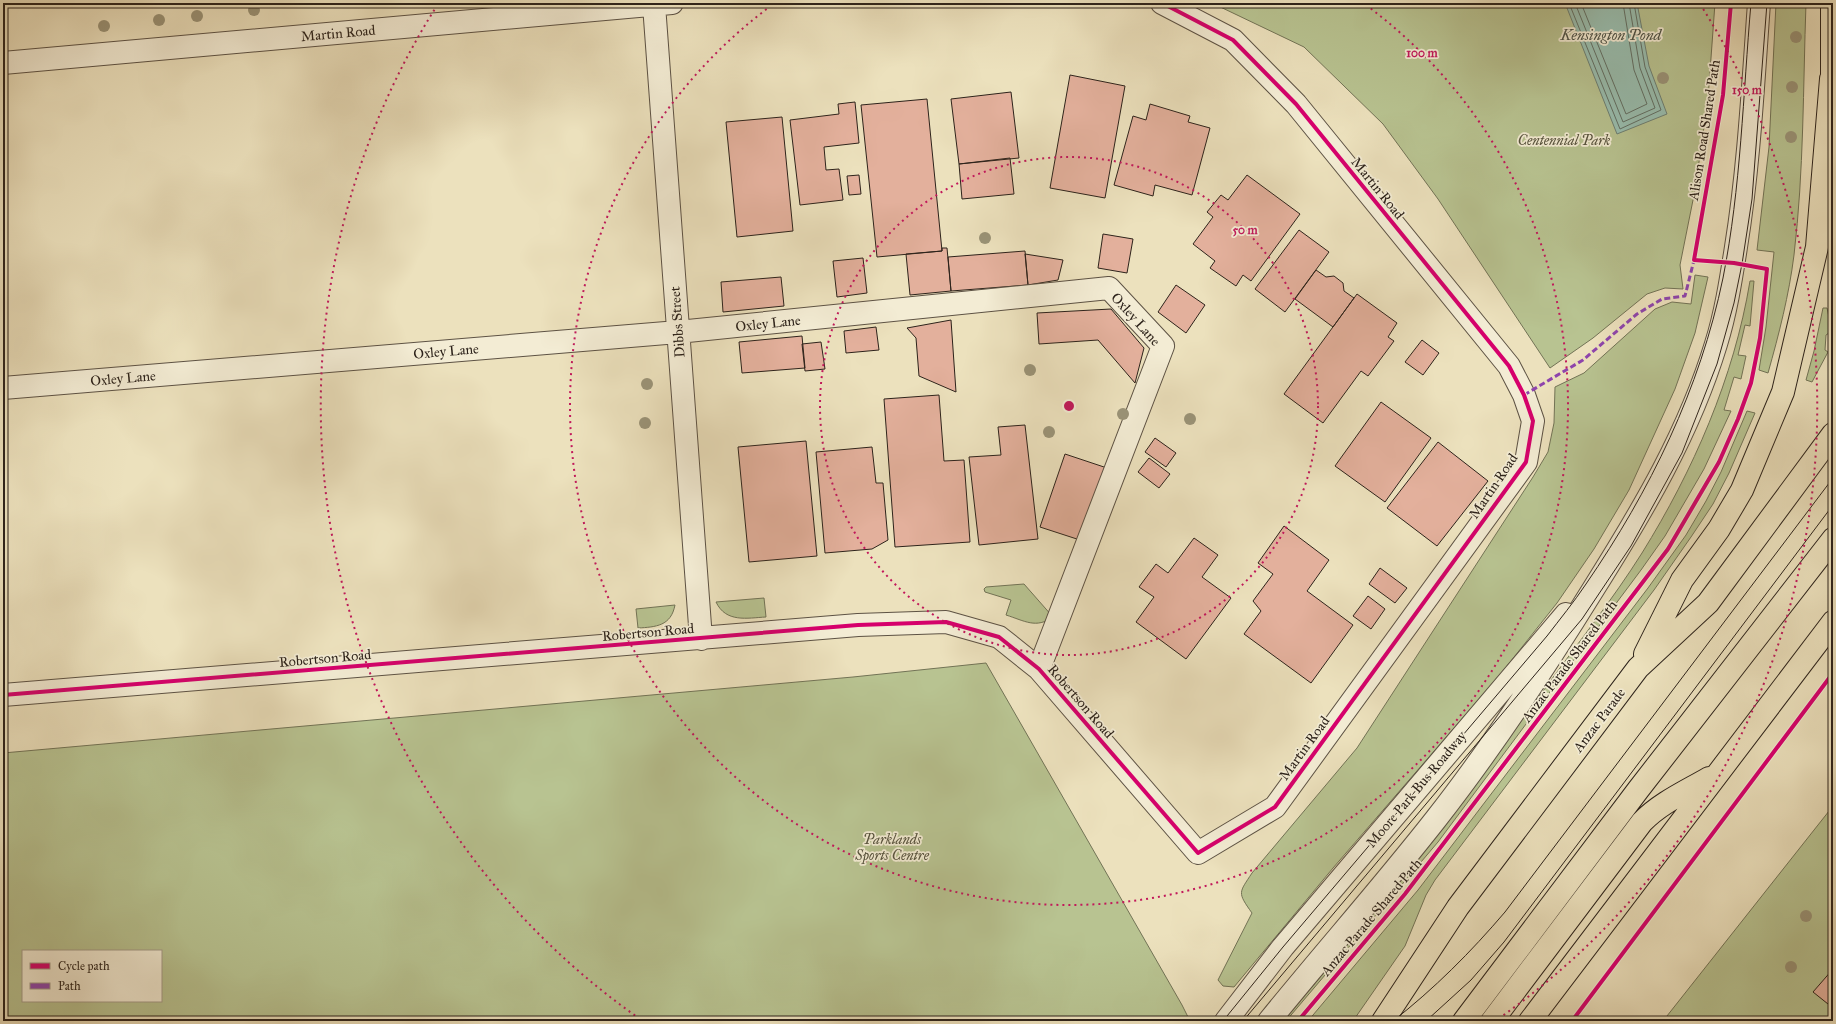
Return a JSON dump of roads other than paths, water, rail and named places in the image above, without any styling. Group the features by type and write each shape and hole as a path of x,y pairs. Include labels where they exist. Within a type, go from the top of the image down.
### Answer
{"main road":[{"path":"1832,3 1831,79 1833,135"},
{"path":"1638,668 1682,580 1719,529 1742,490 1783,392 1817,246 1831,79"},
{"name":"Anzac Parade","path":"1383,1021 1458,907 1638,668 1708,603 1833,434"},
{"path":"1464,1021 1638,790 1833,539"},
{"path":"1530,1021 1833,622"},
{"path":"1492,1021 1646,818 1666,803 1718,774"}],"street":[{"name":"Martin Road","path":"1162,3 1233,40 1296,104 1509,366 1524,395 1533,421 1526,462 1275,807 1198,853"},
{"name":"Moore Park Bus Roadway","path":"1269,1021 1396,869 1479,762 1532,686 1611,562 1638,518 1671,458 1692,413 1716,344 1731,282 1745,192 1759,3"},
{"name":"Martin Road","path":"3,63 663,4"},
{"name":"Dibbs Street","path":"663,4 678,332 701,639"},
{"name":"Oxley Lane","path":"3,388 678,332 1109,288 1163,346 1040,669"},
{"name":"Moore Park Bus Roadway","path":"1226,1021 1283,947 1529,656 1611,562"},
{"name":"Robertson Road","path":"3,695 858,625 946,622 999,637 1040,669 1198,853"}],"water":[{"name":"Kensington Pond","path":"1565,3 1637,3 1649,66 1667,114 1617,134"}],"tram line":[{"path":"1223,1021 1283,947 1547,636 1572,604 1609,549 1651,476 1670,438 1701,360 1723,278 1738,175 1751,3"},
{"path":"1243,1021 1582,619 1631,546 1682,453 1717,364 1734,303 1742,264 1752,199 1767,3"},
{"path":"1393,1021 1452,970 1505,912 1833,478"},
{"path":"1426,1021 1471,980 1504,942 1833,505"}],"park label":[{"name":"Centennial Park","path":"1564,140"},
{"name":"Parklands Sports Centre","path":"892,848"}]}
